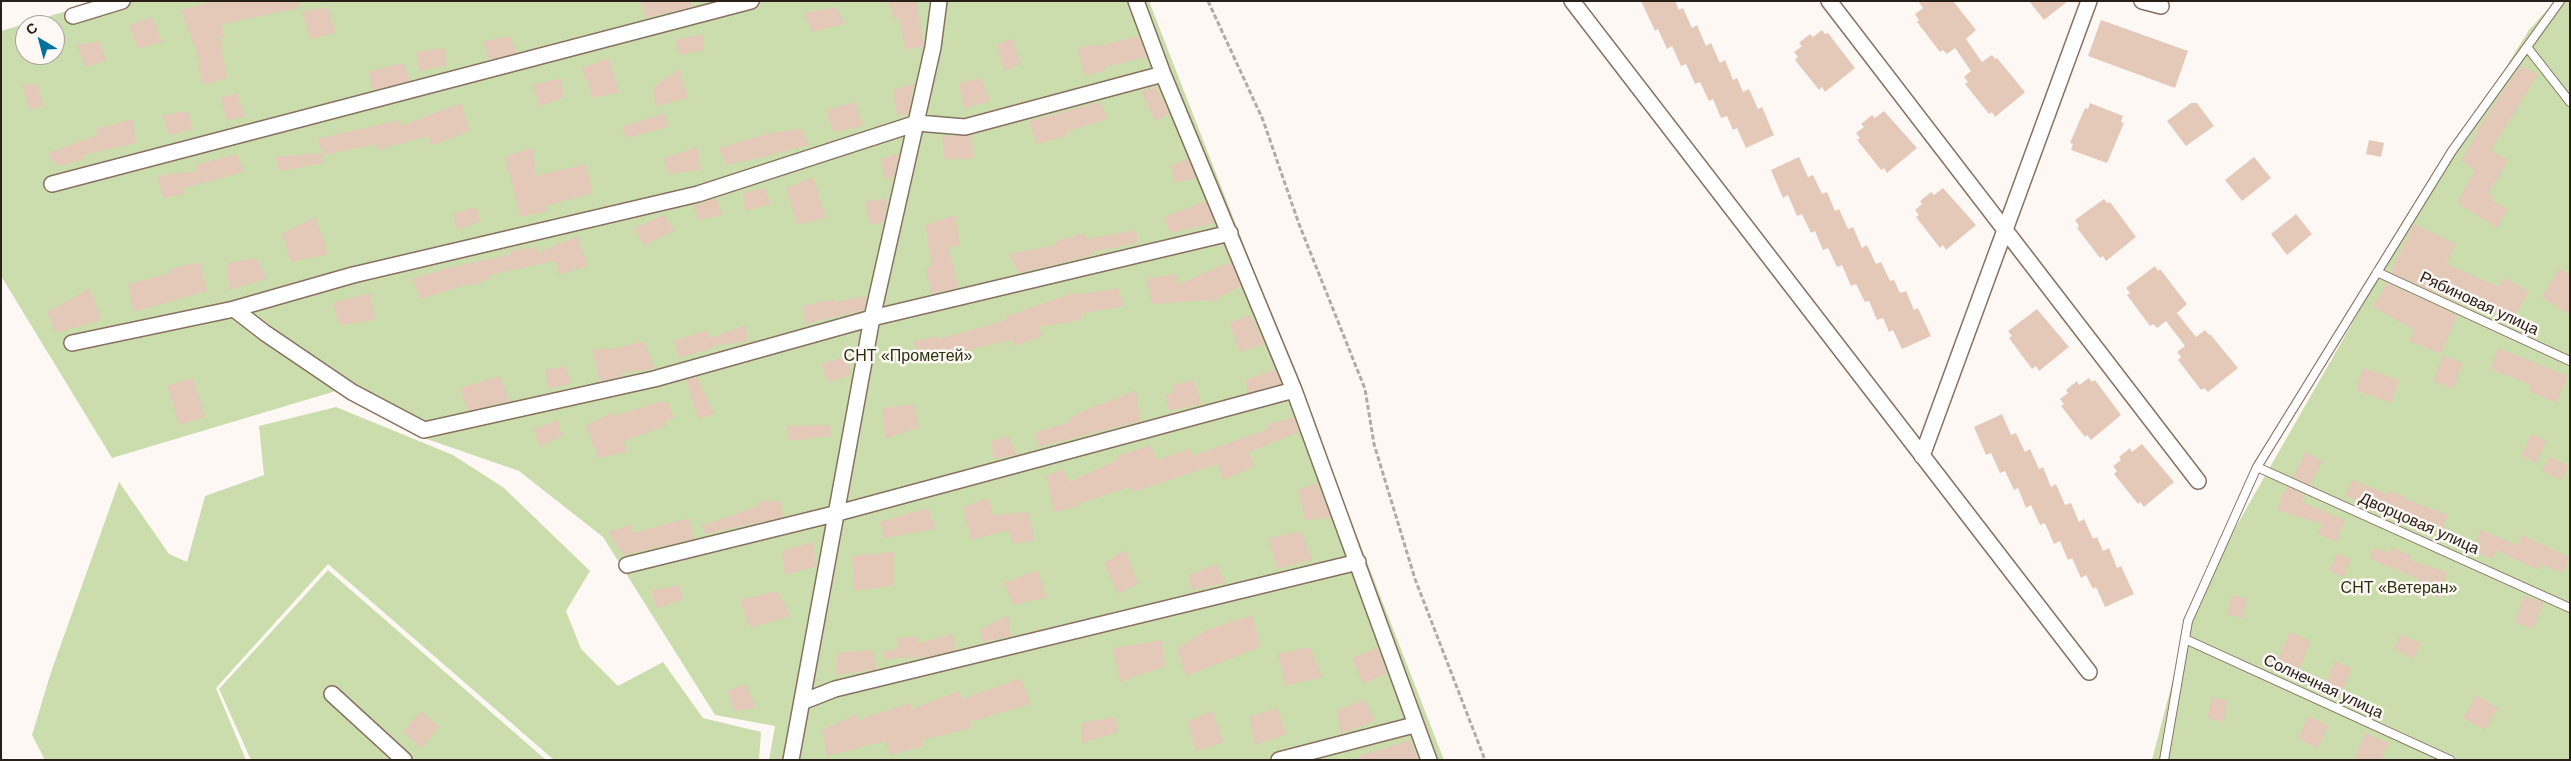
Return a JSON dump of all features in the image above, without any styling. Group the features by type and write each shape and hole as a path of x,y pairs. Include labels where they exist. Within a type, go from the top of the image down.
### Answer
{"street":[{"path":"73,16 122,1"},
{"path":"52,184 751,1"},
{"path":"791,760 834,514 872,318 934,47 939,1"},
{"path":"1136,1 1163,74 1294,390 1358,562 1414,725 1429,760"},
{"path":"1572,1 2090,672"},
{"path":"1829,1 2198,481"},
{"path":"1922,456 2089,1"},
{"path":"2142,1 2161,6"},
{"path":"72,343 234,308 353,275 698,194 917,123 965,127 1163,74"},
{"path":"234,308 265,333 352,392 424,430 654,378 872,318 1230,233"},
{"path":"627,564 834,514 1294,390"},
{"path":"802,702 835,689 1358,562"},
{"path":"332,694 404,760"},
{"path":"1279,760 1414,725"}],"lane":[{"path":"2164,760 2188,621 2257,467 2452,151 2560,1"},
{"path":"2528,47 2570,102"},
{"name":"Рябиновая улица","path":"2377,272 2570,361"},
{"name":"Дворцовая улица","path":"2257,467 2570,608"},
{"name":"Солнечная улица","path":"2186,639 2450,760"}],"path":[{"path":"1208,1 1263,120 1299,224 1365,389 1374,444 1415,579 1485,760"}],"green space":[{"name":"СНТ «Прометей»","path":"99,1 1149,1 1444,760 769,760 775,726 715,715 603,537 519,471 424,438 336,391 112,458 1,276 1,31 15,27 15,65 65,65 65,15 53,15"},
{"name":"СНТ «Ветеран»","path":"2555,1 2570,1 2570,760 2152,760 2193,602 2414,215 2529,30"},
{"path":"336,407 453,455 504,488 590,571 566,611 581,649 618,686 663,662 703,718 761,732 759,760 554,760 328,564 216,688 246,760 45,760 32,735 51,672 119,482 169,554 187,562 205,496 264,475 259,426"},
{"path":"328,570 546,760 251,760 219,689"}],"building":[{"path":"214,1 299,1 300,8 221,24 225,37 220,38 227,78 203,85 198,65 201,65 181,10"},
{"path":"641,1 691,1 692,7 646,18"},
{"path":"888,1 916,1 924,46 905,50 899,18 894,19"},
{"path":"1641,1 1675,1 1679,10 1683,8 1692,28 1697,25 1706,46 1711,43 1720,63 1725,60 1733,80 1737,78 1743,92 1749,89 1758,109 1762,107 1774,135 1746,148 1737,128 1733,130 1727,116 1721,118 1713,99 1709,101 1700,82 1695,84 1686,64 1681,66 1672,46 1667,49 1658,29 1655,31"},
{"path":"1918,1 1953,1 1976,30 1966,39 1982,62 1992,55 1995,59 1997,58 2025,92 1995,117 1992,112 1989,114 1965,84 1968,82 1964,77 1971,71 1955,48 1947,54 1943,50 1940,52 1917,22 1919,20 1915,14 1923,8"},
{"path":"2029,1 2068,1 2044,20"},
{"path":"327,7 336,33 311,39 302,12"},
{"path":"836,7 845,24 812,32 804,13"},
{"path":"152,17 162,42 138,49 129,25"},
{"path":"2101,20 2188,51 2175,88 2088,56"},
{"path":"1822,30 1825,34 1828,33 1855,68 1825,92 1822,87 1819,90 1795,60 1798,57 1794,52 1802,46 1799,43 1810,34 1813,37"},
{"path":"704,34 704,50 680,55 675,40"},
{"path":"510,36 516,53 489,60 483,41"},
{"path":"1139,36 1147,57 1105,67 1106,70 1085,76 1077,48 1099,44 1100,46"},
{"path":"1012,38 1021,64 1004,71 996,45"},
{"path":"99,41 106,60 86,67 77,45"},
{"path":"444,48 447,65 419,71 416,52"},
{"path":"609,58 619,92 593,98 582,68"},
{"path":"403,63 410,81 373,90 368,72"},
{"path":"2521,66 2538,74 2491,150 2508,160 2488,193 2494,196 2491,200 2508,209 2497,228 2457,203 2475,170 2461,161 2480,126"},
{"path":"679,69 688,98 655,106 653,88"},
{"path":"561,78 564,97 539,107 533,85"},
{"path":"981,78 990,101 964,108 959,83"},
{"path":"914,83 908,114 897,115 893,90"},
{"path":"37,84 44,105 30,110 22,85"},
{"path":"1155,86 1169,114 1155,121 1141,92"},
{"path":"237,93 245,117 227,120 220,98"},
{"path":"855,102 863,126 833,132 826,110"},
{"path":"1101,102 1107,119 1066,132 1067,136 1037,144 1029,121"},
{"path":"461,103 470,131 431,146 428,136 377,150 376,144 324,155 317,139 400,120 401,126"},
{"path":"2090,103 2123,116 2121,122 2124,123 2107,163 2071,150 2073,144 2070,143 2085,108 2088,109"},
{"path":"2191,103 2197,103 2214,126 2186,146 2167,121"},
{"path":"187,111 193,129 169,135 162,115"},
{"path":"1884,111 1917,148 1887,173 1884,168 1881,170 1857,140 1860,138 1856,133 1864,127 1861,124 1872,115 1875,118"},
{"path":"664,113 668,127 626,138 622,127"},
{"path":"133,119 136,143 83,155 85,159 58,166 56,161 51,162 48,153 98,135 96,129"},
{"path":"802,129 809,145 767,156 726,165 719,148 771,133"},
{"path":"972,135 973,159 944,159 942,136"},
{"path":"2369,140 2384,143 2381,157 2366,154"},
{"path":"698,147 701,170 669,174 663,158"},
{"path":"533,148 536,176 586,164 593,193 546,206 547,211 520,217 510,173 508,174 506,156"},
{"path":"322,153 323,163 280,171 275,157"},
{"path":"899,153 894,176 885,180 881,159"},
{"path":"237,154 244,172 184,188 185,194 163,198 157,176 197,171 195,165"},
{"path":"1799,157 1808,177 1813,175 1822,194 1827,192 1835,211 1839,209 1848,229 1853,227 1862,248 1867,245 1876,264 1881,262 1890,281 1894,280 1900,293 1906,291 1914,310 1918,308 1931,336 1902,349 1893,330 1889,332 1883,318 1877,320 1869,301 1865,302 1856,284 1851,286 1842,265 1837,267 1828,248 1823,250 1815,231 1811,233 1802,214 1797,216 1788,195 1783,198 1771,170"},
{"path":"2254,157 2271,178 2242,201 2225,180"},
{"path":"1188,159 1196,178 1175,183 1170,166"},
{"path":"813,177 826,218 797,224 786,188"},
{"path":"764,187 771,204 746,211 742,194"},
{"path":"1943,188 1976,225 1946,250 1943,245 1940,248 1916,217 1919,215 1915,210 1922,204 1920,201 1931,192 1934,195"},
{"path":"716,198 722,215 698,220 694,206"},
{"path":"886,198 887,207 884,222 870,225 865,202"},
{"path":"2104,199 2107,203 2110,202 2136,237 2106,261 2103,256 2100,258 2077,228 2079,226 2075,220"},
{"path":"1206,201 1215,223 1170,233 1164,217"},
{"path":"475,207 481,221 457,230 453,214"},
{"path":"2296,214 2312,234 2287,255 2271,234"},
{"path":"664,215 674,231 643,246 634,228"},
{"path":"955,215 960,245 948,248 959,288 931,294 926,269 932,266 925,225"},
{"path":"315,217 328,254 291,262 282,233"},
{"path":"2414,224 2456,244 2446,264 2499,287 2504,277 2529,292 2512,320 2465,295 2461,304 2392,273 2391,270"},
{"path":"1136,230 1138,243 1092,252 1093,255 1019,273 1009,254 1056,245 1055,242 1084,233 1087,239"},
{"path":"577,236 588,266 559,275 555,261 489,275 490,279 421,299 412,279 452,267 510,255 509,251 537,247 538,253"},
{"path":"257,258 266,279 229,290 227,263"},
{"path":"200,262 207,291 134,312 128,284 171,273 170,269"},
{"path":"1231,262 1241,286 1210,303 1209,300 1152,304 1146,279 1176,274 1179,284"},
{"path":"2155,266 2158,271 2160,269 2187,304 2177,313 2196,337 2205,330 2238,368 2208,392 2204,388 2201,390 2178,360 2181,357 2177,352 2185,346 2166,321 2157,328 2153,324 2150,326 2127,295 2130,293 2126,288"},
{"path":"2559,268 2570,275 2570,315 2542,297"},
{"path":"2387,283 2457,315 2441,354 2409,341 2414,330 2373,307"},
{"path":"90,288 101,320 56,333 47,312"},
{"path":"1118,288 1124,306 1081,314 1082,320 1039,327 1042,336 1014,346 1012,340 964,351 964,347 921,360 913,341 938,336 939,339 1006,320 1005,317 1076,292 1076,295"},
{"path":"370,293 375,320 339,325 333,303"},
{"path":"867,296 864,310 806,324 802,306 834,299 835,302"},
{"path":"2037,309 2069,347 2039,371 2036,366 2032,369 2009,338 2012,336 2008,331"},
{"path":"1250,315 1264,344 1240,352 1229,323"},
{"path":"746,325 747,341 713,346 714,348 679,358 674,341 707,330 710,338"},
{"path":"644,341 655,369 621,373 622,377 600,381 592,350 618,348"},
{"path":"2498,348 2568,376 2556,403 2529,391 2531,385 2490,369"},
{"path":"2443,355 2463,363 2453,389 2433,381"},
{"path":"846,356 851,375 828,382 821,364"},
{"path":"565,366 571,383 548,389 545,370"},
{"path":"2363,368 2399,380 2391,403 2356,390"},
{"path":"1275,370 1281,384 1248,393 1245,380"},
{"path":"500,376 509,401 468,411 460,388"},
{"path":"697,377 714,414 698,419 686,380"},
{"path":"193,378 205,417 179,425 167,386"},
{"path":"2089,378 2092,382 2095,380 2121,415 2091,440 2087,435 2085,437 2061,406 2064,404 2060,399 2068,393 2066,390 2077,381 2079,385"},
{"path":"1194,380 1201,404 1169,411 1165,395 1174,393 1172,385"},
{"path":"1136,390 1140,421 1038,447 1035,432 1069,423 1068,419 1100,403 1100,405"},
{"path":"662,401 662,403 667,401 674,418 665,421 666,426 623,441 627,452 598,458 586,425 613,412 614,416"},
{"path":"913,404 919,427 885,439 883,408"},
{"path":"2002,414 2011,435 2016,433 2025,452 2030,449 2039,469 2043,467 2051,487 2056,484 2065,505 2071,503 2079,522 2084,519 2093,539 2097,537 2103,551 2109,548 2117,568 2121,566 2134,594 2105,607 2096,587 2093,589 2086,575 2081,578 2072,558 2068,560 2060,541 2054,544 2045,523 2040,525 2031,505 2026,508 2018,488 2014,490 2005,471 2000,473 1991,453 1986,455 1974,427"},
{"path":"1294,417 1299,432 1249,452 1255,466 1223,480 1217,464 1133,492 1130,487 1078,504 1079,506 1054,512 1046,476 1063,469 1069,482 1117,460 1116,457 1150,445 1157,460 1191,448 1193,456 1268,429 1266,425"},
{"path":"558,420 562,436 539,447 534,429"},
{"path":"830,425 831,436 789,441 787,426"},
{"path":"2531,434 2546,440 2537,463 2521,456"},
{"path":"1008,436 1017,455 993,459 992,441"},
{"path":"2142,444 2174,482 2144,507 2140,502 2138,504 2114,474 2117,471 2113,466 2121,460 2119,457 2130,448 2132,452"},
{"path":"2305,452 2322,461 2310,485 2293,477"},
{"path":"2549,457 2568,465 2562,480 2542,471"},
{"path":"2352,480 2387,494 2389,491 2406,497 2405,499 2448,515 2441,533 2422,526 2423,523 2345,496"},
{"path":"1317,483 1331,518 1305,520 1298,490"},
{"path":"2288,487 2305,495 2302,502 2345,520 2336,542 2318,534 2322,524 2277,510 2283,492"},
{"path":"988,498 993,515 1028,512 1035,540 1013,544 1008,530 971,540 963,507"},
{"path":"780,500 783,517 705,534 702,526 759,506 758,502"},
{"path":"928,508 936,529 884,538 880,522"},
{"path":"689,518 694,539 623,555 608,532 631,525 633,533"},
{"path":"2481,530 2517,545 2522,535 2569,557 2563,573 2541,564 2538,570 2496,550 2492,559 2477,553 2481,543 2476,541"},
{"path":"1301,531 1312,560 1277,569 1268,538"},
{"path":"813,542 817,566 785,575 782,551"},
{"path":"2391,547 2412,556 2410,560 2447,572 2439,598 2415,590 2419,579 2370,559 2374,548 2389,553"},
{"path":"1125,550 1138,584 1118,594 1104,563"},
{"path":"894,552 893,586 854,591 852,556"},
{"path":"2337,553 2351,559 2343,577 2329,571"},
{"path":"1217,564 1225,583 1192,590 1189,575"},
{"path":"1037,570 1047,597 1013,605 1004,583"},
{"path":"679,585 683,600 656,608 651,591"},
{"path":"778,591 790,616 750,628 740,600"},
{"path":"2232,595 2247,599 2243,618 2227,615"},
{"path":"2524,596 2544,602 2533,629 2514,622"},
{"path":"1008,615 1011,636 983,642 980,630"},
{"path":"1252,615 1260,647 1186,676 1177,649 1207,630"},
{"path":"2290,632 2311,641 2297,675 2275,666"},
{"path":"953,634 955,650 927,657 884,659 883,652 899,648 897,638 916,636 919,643"},
{"path":"2401,634 2421,643 2414,659 2394,649"},
{"path":"1162,640 1165,666 1120,682 1113,648"},
{"path":"1310,647 1322,677 1285,686 1278,654"},
{"path":"1378,648 1387,673 1363,684 1352,658"},
{"path":"872,650 877,669 836,675 837,653"},
{"path":"2335,661 2352,668 2340,695 2323,688"},
{"path":"1021,678 1030,704 970,722 972,728 922,740 924,746 890,755 885,741 827,756 822,730 857,714 858,720 910,703 912,709 959,691 962,699"},
{"path":"745,684 756,708 734,711 727,691"},
{"path":"2476,695 2498,708 2485,730 2463,718"},
{"path":"2212,697 2228,701 2223,722 2207,718"},
{"path":"1364,699 1375,721 1341,734 1337,711"},
{"path":"1277,708 1287,734 1255,745 1249,717"},
{"path":"421,711 439,727 422,748 403,732"},
{"path":"1212,711 1224,742 1196,751 1187,722"},
{"path":"2308,716 2328,725 2318,748 2298,739"},
{"path":"1115,717 1118,732 1082,743 1081,723"},
{"path":"2365,733 2389,743 2381,760 2354,760"},
{"path":"1410,740 1418,760 1358,760 1357,757"}]}
